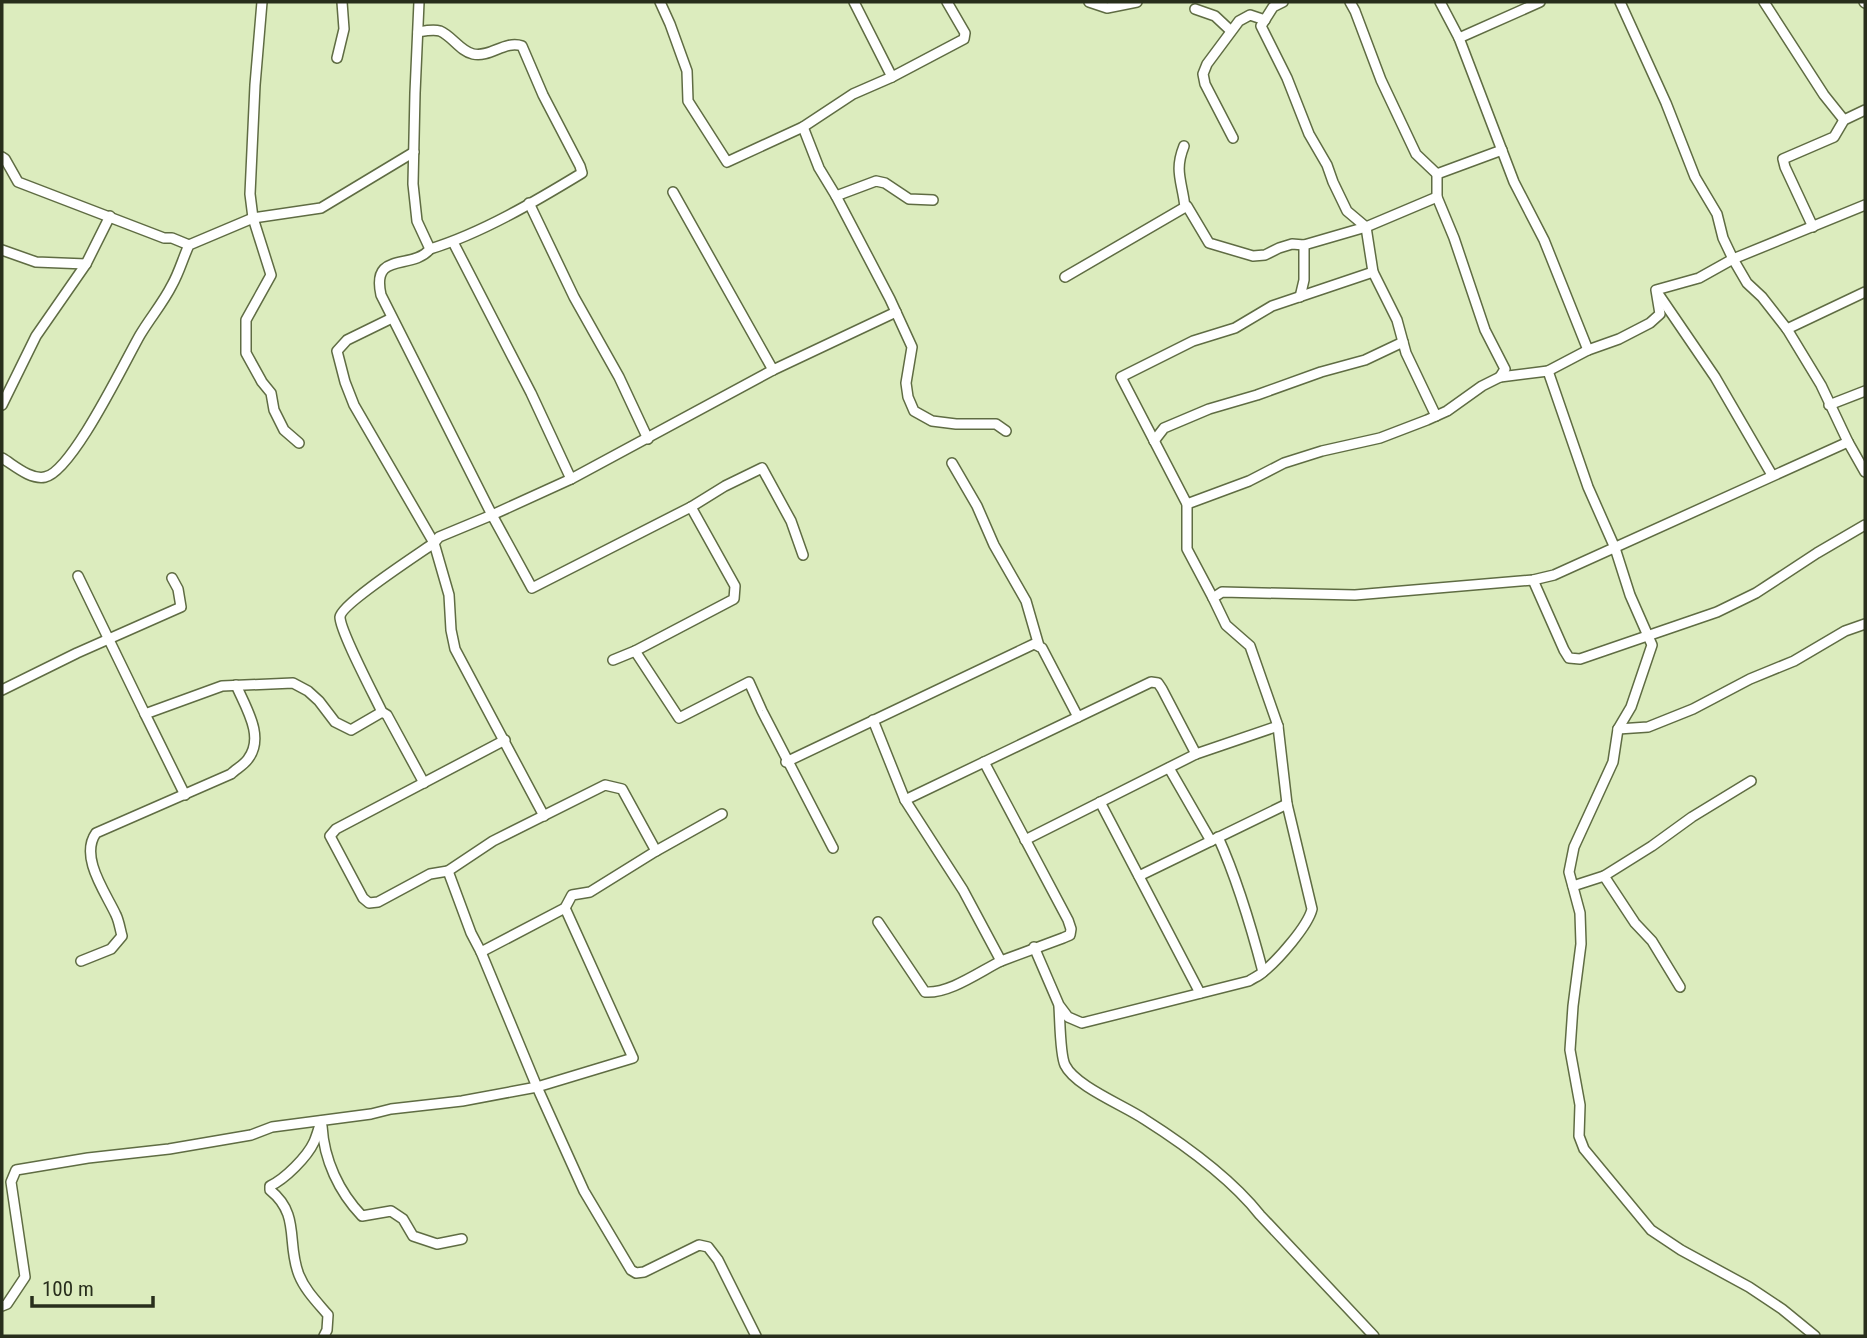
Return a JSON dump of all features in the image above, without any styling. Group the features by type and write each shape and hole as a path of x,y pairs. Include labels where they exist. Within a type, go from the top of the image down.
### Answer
{"street":[{"path":"261,2 254,85 250,194 253,218 271,275 246,320 246,353 271,393 274,410 284,430 299,443"},
{"path":"337,58 344,29 342,2"},
{"path":"419,2 413,184 417,221 430,249"},
{"path":"660,2 687,71 688,101 727,162 803,127 853,94 964,39 965,33 949,2"},
{"path":"854,2 891,77"},
{"path":"1089,2 1107,8 1137,2"},
{"path":"1283,2 1273,7 1261,26 1346,211 1366,227 1373,272 1397,320 1403,342 1436,416"},
{"path":"1350,2 1381,80 1416,153 1437,174 1437,197 1485,330 1504,369 1500,377"},
{"path":"1440,2 1459,38 1514,182 1544,240 1588,350"},
{"path":"1459,38 1540,2"},
{"path":"1620,2 1666,103 1695,177 1717,215 1723,238 1733,258 1747,283 1762,297 1787,329 1821,385 1865,471"},
{"path":"1764,2 1824,95 1844,120"},
{"path":"1195,9 1215,16 1231,31"},
{"path":"1233,138 1205,84 1203,74 1239,21 1250,15 1265,20"},
{"path":"418,32 441,32 473,54 484,54 514,43 522,46 582,173 529,204 453,242 430,249 421,257 398,262 379,274 381,295 392,318 532,588 762,468 791,522 803,555"},
{"path":"1813,227 1784,167 1783,159 1835,137 1844,120 1865,110"},
{"path":"803,127 819,168 836,196 912,347 906,383 914,411 932,421 996,424 1006,431"},
{"path":"1184,146 1178,160 1178,171 1185,206 1209,243 1254,256 1265,256 1292,244 1304,245 1366,227 1437,197"},
{"path":"1437,174 1502,150"},
{"path":"2,157 19,182 71,204 188,245 253,218 321,208 414,152"},
{"path":"836,196 876,181 885,183 909,199 933,200"},
{"path":"673,192 773,370"},
{"path":"529,204 574,297 619,377 649,439"},
{"path":"1656,290 1699,278 1733,258 1865,205"},
{"path":"1066,277 1185,206"},
{"path":"2,405 36,336 86,264 110,216"},
{"path":"453,242 531,393 571,479"},
{"path":"2,458 30,476 44,478 51,475 68,458 92,425 140,335 174,283 188,245"},
{"path":"1300,297 1304,280 1304,245"},
{"path":"2,250 36,262 86,264"},
{"path":"1034,947 1059,1005 1068,1017 1082,1023 1249,981 1263,972 1310,918 1312,909 1287,804 1278,726 1250,646 1226,625 1187,549 1187,504 1121,377 1193,341 1235,328 1272,306 1373,272"},
{"path":"1187,504 1249,481 1284,463 1380,438 1447,411 1482,386 1500,377 1548,371 1588,350 1619,339 1650,323 1660,314 1656,290"},
{"path":"1656,290 1715,377 1772,475"},
{"path":"1787,329 1865,292"},
{"path":"424,783 387,715 382,712 346,634 340,617 342,611 439,537 571,479 773,370 896,312"},
{"path":"392,318 347,340 337,351 345,382 354,405 434,543 449,595 455,649 544,816"},
{"path":"1154,441 1164,428 1209,410 1364,360 1403,342"},
{"path":"1548,371 1588,487 1615,548 1630,595 1652,645 1631,707 1618,729 1613,762 1574,847 1569,872 1580,913 1581,944 1570,1050 1580,1105 1579,1136 1584,1149 1651,1230 1681,1250 1749,1287 1815,1336"},
{"path":"1829,405 1865,391"},
{"path":"1213,598 1222,592 1355,595 1533,580 1554,575 1848,442"},
{"path":"952,463 1026,601 1039,646 1078,717"},
{"path":"613,660 734,599 735,586 691,507"},
{"path":"1533,580 1564,650 1569,658 1580,659 1717,612 1756,593 1817,553 1865,526"},
{"path":"78,576 186,795"},
{"path":"2,690 181,607 178,589 172,578"},
{"path":"1618,729 1648,727 1693,709 1750,679 1794,662 1845,631 1865,624"},
{"path":"787,762 1031,645 1039,646"},
{"path":"635,651 679,718 749,682 787,762 834,848"},
{"path":"905,800 1151,682 1158,682 1196,754"},
{"path":"145,714 222,686 293,683 319,701 335,722 351,730 382,712"},
{"path":"81,961 111,949 122,936 116,916 97,879 91,841 96,833 231,774 247,761 256,746 254,728 236,685"},
{"path":"873,720 905,800 963,890 1001,961"},
{"path":"1025,840 1196,754 1278,726"},
{"path":"505,740 335,829 330,835 333,845 363,898 369,903 378,902 430,874 448,871 493,841 605,785 622,789 656,851"},
{"path":"878,922 925,992 935,993 1001,961 1070,935 1068,920 984,762"},
{"path":"1169,768 1233,870 1263,972"},
{"path":"1573,886 1604,876 1751,781"},
{"path":"1100,802 1200,993"},
{"path":"1139,876 1287,804"},
{"path":"481,952 565,908 572,895 590,892 722,814"},
{"path":"448,871 471,933 583,1191 631,1270 636,1273 645,1272 699,1245 708,1247 718,1260 756,1336"},
{"path":"1604,876 1635,923 1652,941 1681,987"},
{"path":"2,1306 25,1277 11,1182 16,1170 169,1149 251,1135 272,1127 462,1101 537,1087 633,1058 565,908"},
{"path":"1059,1005 1064,1064 1075,1079 1144,1118 1244,1195 1374,1336"},
{"path":"321,1121 323,1144 333,1173 354,1208 362,1216 391,1211 403,1219 413,1236 437,1244 462,1239"},
{"path":"321,1121 313,1145 287,1174 270,1186 270,1190 286,1208 298,1274 309,1294 328,1315 324,1336"}]}
